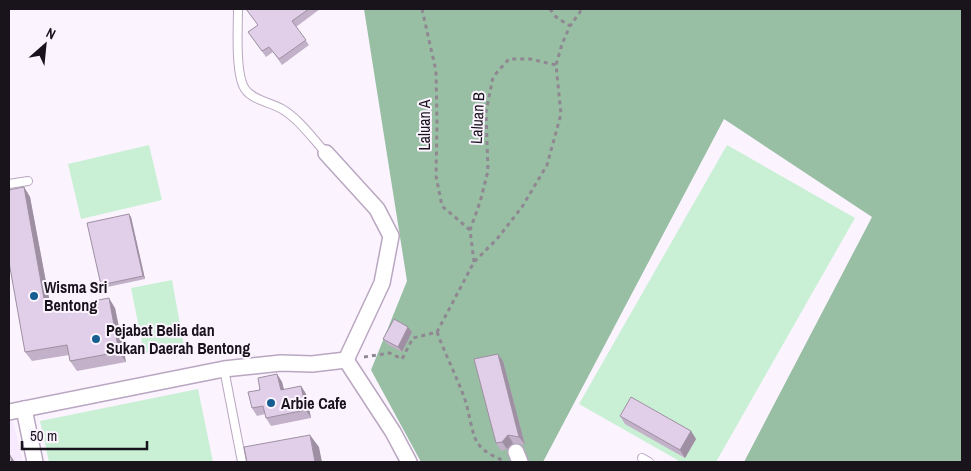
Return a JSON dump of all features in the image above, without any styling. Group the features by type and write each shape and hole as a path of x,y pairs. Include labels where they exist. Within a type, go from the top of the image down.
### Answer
{"street":[{"path":"326,153 377,209 391,236 382,283 346,360"},
{"path":"35,462 16,411 224,369 281,363 312,364 346,360"},
{"path":"346,360 393,432 409,462"}],"lane":[{"path":"238,9 239,70 245,90 262,101 283,109 298,122 326,153"},
{"path":"9,184 28,181"},
{"path":"224,369 242,462"}],"path":[{"name":"Laluan A","path":"422,9 436,71 436,176 442,206 470,230"},
{"path":"550,9 556,17 570,26"},
{"path":"346,360 390,353 402,359 413,338 437,332 474,262 522,207 547,165 561,114 556,65 570,26 582,9"},
{"name":"Laluan B","path":"470,230 488,171 486,112 493,77 509,59 530,60 556,65"},
{"path":"470,230 474,262"},
{"path":"437,332 465,399 477,442 489,454 514,459"}],"shaded area":[{"path":"13,421 23,462 9,462 9,422"}],"green space":[{"path":"364,9 962,9 962,462 744,462 872,217 724,119 543,462 421,462 371,370 407,281"},
{"path":"149,145 162,200 81,219 68,164"},
{"path":"727,145 855,218 716,462 681,462 579,404"},
{"path":"172,280 184,346 144,353 131,288"},
{"path":"198,389 213,462 49,462 40,421"}],"building":[{"path":"246,9 309,9 292,21 306,40 279,59 269,47 262,51 248,32 258,25"},
{"path":"24,187 46,310 109,298 119,352 70,361 67,345 25,352 9,262 9,190"},
{"path":"129,214 143,276 101,285 87,223"},
{"path":"394,319 408,327 398,347 383,339"},
{"path":"498,354 519,437 508,435 502,442 496,443 474,359"},
{"name":"Arbie Cafe","path":"277,374 281,390 301,386 306,410 266,418 263,406 252,408 248,392 260,390 258,378"},
{"path":"631,397 691,431 680,450 620,416"},
{"path":"310,435 315,462 247,462 244,447"}],"place":[{"name":"Wisma Sri Bentong","path":"34,296"},
{"name":"Pejabat Belia dan Sukan Daerah Bentong","path":"96,339"},
{"name":"Arbie Cafe","path":"271,403"}]}
